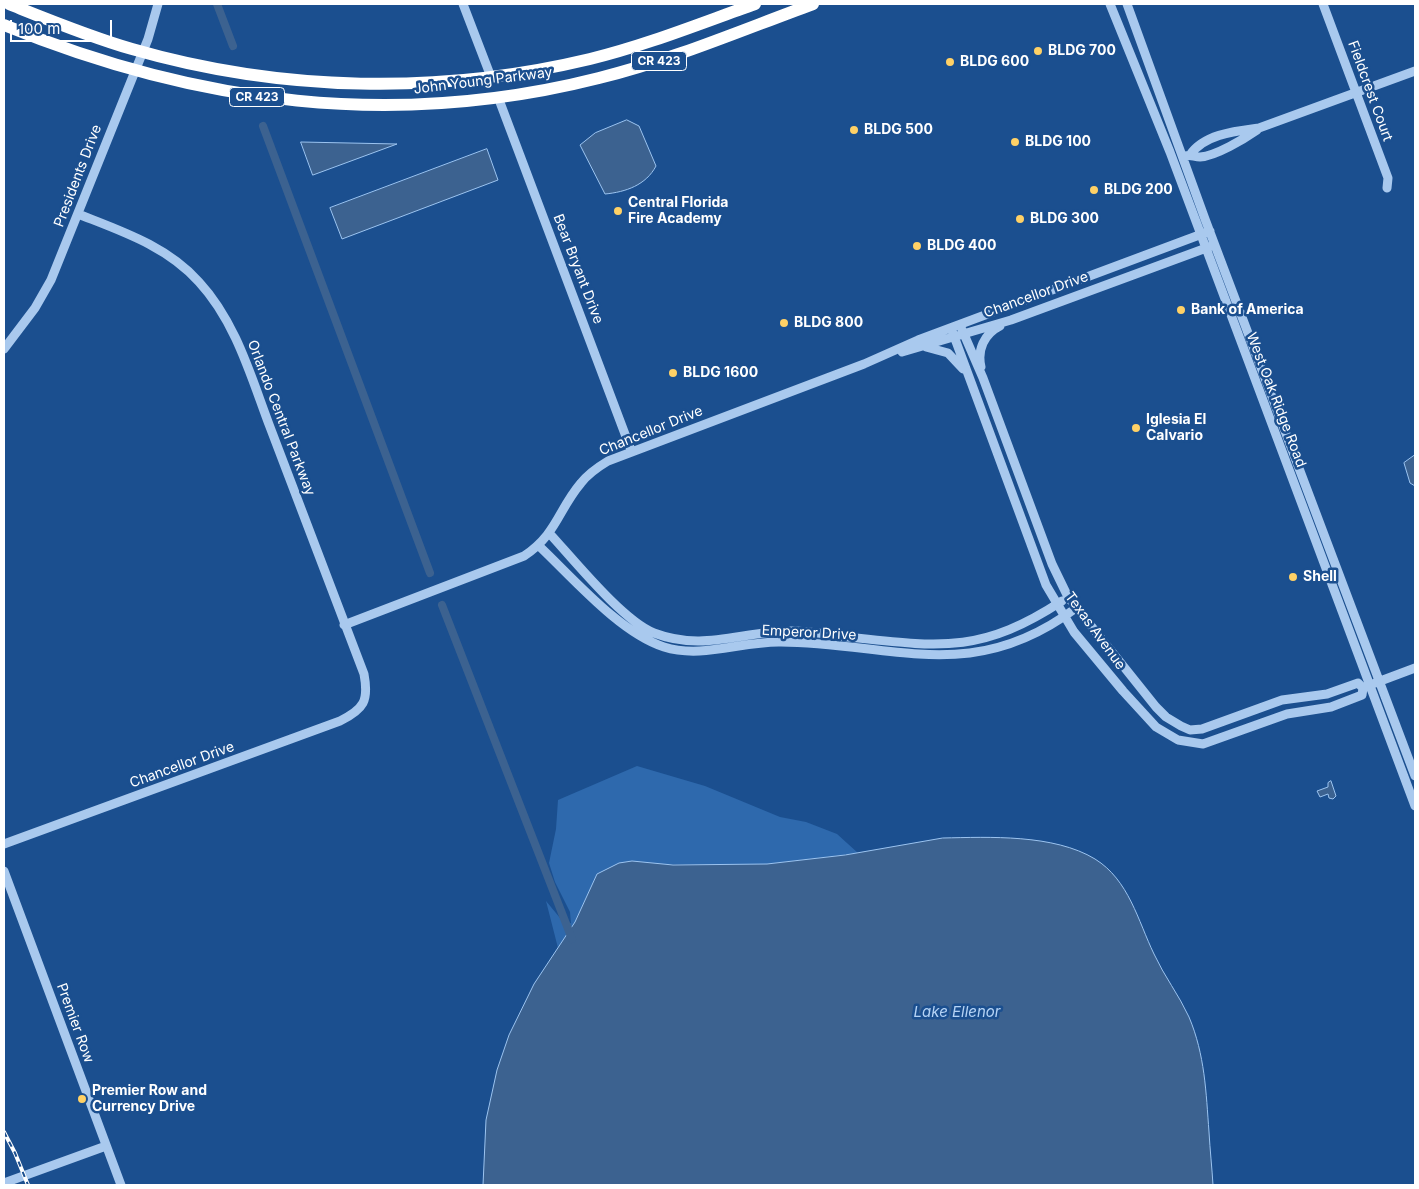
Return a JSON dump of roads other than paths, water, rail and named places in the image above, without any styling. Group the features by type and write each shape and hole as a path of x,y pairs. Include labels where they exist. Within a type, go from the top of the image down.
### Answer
{"highway":[{"name":"John Young Parkway","path":"9,4 90,35 142,52 230,71 322,82 422,83 491,77 532,71 626,49 755,4"},
{"name":"John Young Parkway","path":"4,25 63,48 134,71 200,88 298,102 383,105 454,102 565,86 622,72 682,53 813,4"},
{"path":"498,97 512,82 532,71"},
{"path":"454,102 475,92 491,77"}],"street":[{"name":"Presidents Drive","path":"4,349 36,308 51,280 142,52 158,4"},
{"path":"463,4 491,77"},
{"name":"West Oak Ridge Road","path":"1110,4 1200,234 1204,249 1291,477 1366,687 1415,806"},
{"name":"West Oak Ridge Road","path":"1127,4 1186,156 1215,245 1415,776"},
{"name":"Fieldcrest Court","path":"1323,4 1388,178 1387,188"},
{"path":"1139,76 1148,81 1152,88 1171,140 1186,156 1200,157 1237,144 1259,128 1415,71"},
{"name":"Bear Bryant Drive","path":"498,97 631,450"},
{"name":"Orlando Central Parkway","path":"78,214 149,244 174,259 198,281 218,306 235,336 364,674 367,690 364,702"},
{"name":"Chancellor Drive","path":"864,364 921,347 1210,231"},
{"name":"Chancellor Drive","path":"344,625 504,564 539,546 550,534 580,484 593,471 631,450 957,331 1011,320 1215,245"},
{"path":"983,378 979,361 980,348 993,330 1011,320"},
{"name":"Texas Avenue","path":"957,331 969,377 1039,568 1057,604 1064,617 1123,692 1156,727 1170,736 1192,744 1204,744 1278,717 1331,707 1362,696 1366,687 1415,668"},
{"name":"Texas Avenue","path":"957,331 983,378 1052,564 1068,597 1166,717 1190,730 1216,726 1273,704 1300,696 1327,694 1358,683 1366,687"},
{"path":"921,347 936,348 948,353 969,377"},
{"path":"1291,477 1298,480 1303,494 1310,495"},
{"name":"Emperor Drive","path":"550,534 632,620 651,632 691,642 794,631 903,643 953,645 1000,635 1068,597"},
{"name":"Emperor Drive","path":"539,546 628,629 646,640 682,652 698,652 740,645 780,642 934,656 965,655 1010,644 1033,634 1076,608"},
{"path":"1039,568 1052,564"},
{"path":"1123,692 1134,680"},
{"path":"1327,694 1331,707"},
{"name":"Chancellor Drive","path":"4,844 340,721 356,713 364,702"},
{"path":"1273,704 1278,717"},
{"path":"1156,727 1166,717"},
{"path":"1216,726 1220,739"},
{"path":"1408,786 1415,792"},
{"name":"Premier Row","path":"4,871 121,1185"},
{"path":"4,1183 106,1146"}],"water":[{"path":"627,120 639,126 656,166 652,173 641,183 628,189 605,194 580,145 595,133"},
{"path":"301,142 397,144 313,175"},
{"path":"487,149 498,180 342,239 330,208"},
{"path":"1415,455 1415,486 1410,483 1404,463"},
{"path":"1331,781 1336,796 1333,799 1329,798 1328,794 1320,797 1317,791 1328,787 1328,783"},
{"name":"Lake Ellenor","path":"943,838 1021,839 1060,845 1095,859 1116,878 1131,902 1154,954 1185,1009 1194,1031 1204,1074 1213,1185 483,1185 486,1120 497,1070 509,1035 534,984 575,922 597,874 619,863 632,861 673,865 767,864 845,855"}],"waterway":[{"path":"217,4 233,46"},
{"path":"263,126 430,573"},
{"path":"442,605 572,939"}],"railway":[{"path":"4,1132 28,1185"}],"place":[{"name":"BLDG 700","path":"1038,51"},
{"name":"BLDG 600","path":"950,62"},
{"name":"BLDG 500","path":"854,130"},
{"name":"BLDG 100","path":"1015,142"},
{"name":"BLDG 200","path":"1094,190"},
{"name":"Central Florida Fire Academy","path":"618,211"},
{"name":"BLDG 300","path":"1020,219"},
{"name":"BLDG 400","path":"917,246"},
{"name":"Bank of America","path":"1181,310"},
{"name":"BLDG 800","path":"784,323"},
{"name":"BLDG 1600","path":"673,373"},
{"name":"Iglesia El Calvario","path":"1136,428"},
{"name":"Shell","path":"1293,577"},
{"name":"Premier Row and Currency Drive","path":"82,1099"}]}
